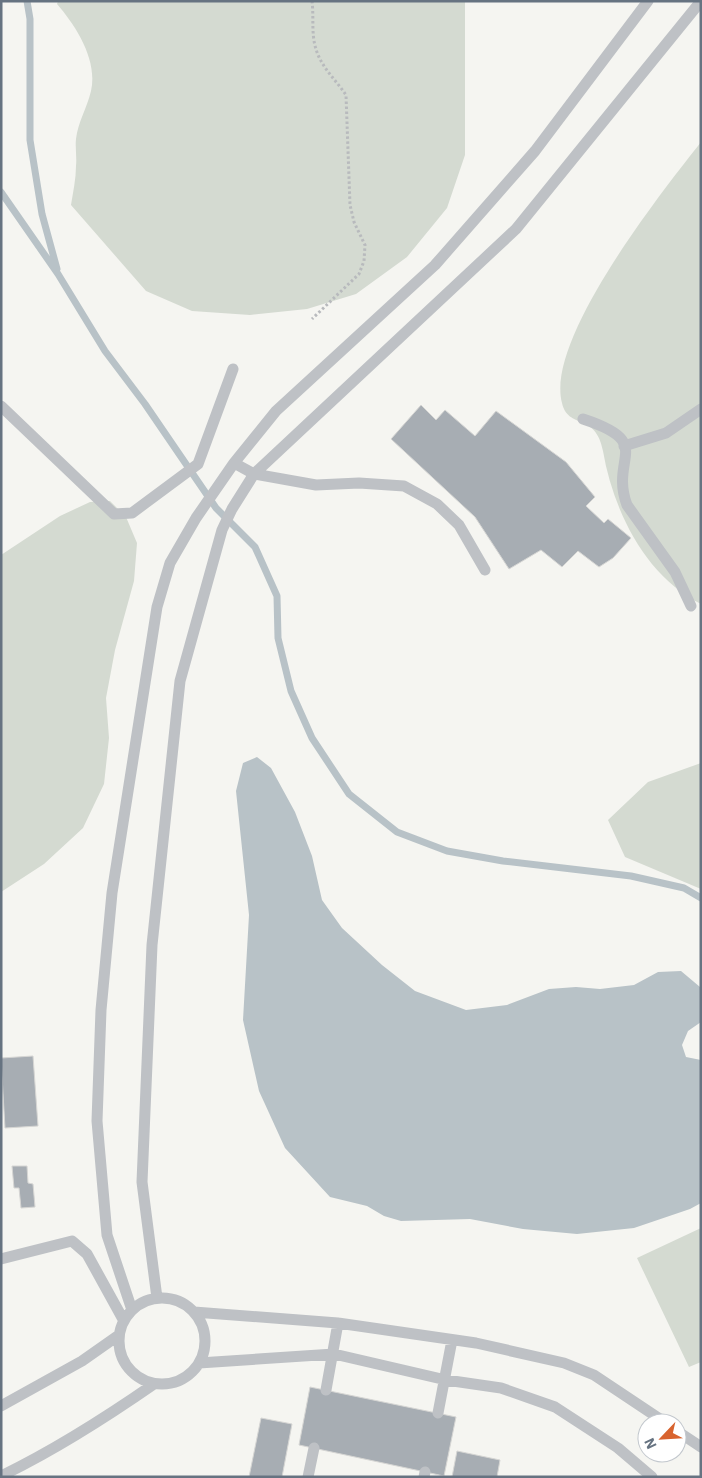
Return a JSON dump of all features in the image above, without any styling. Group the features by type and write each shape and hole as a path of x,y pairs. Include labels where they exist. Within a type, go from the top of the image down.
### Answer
{"lane":[{"path":"132,1310 107,1235 97,1121 101,1010 112,893 157,607 170,563 196,518 234,463 276,411 435,265 535,151 648,1"},
{"path":"157,1298 142,1182 152,945 180,681 222,530 232,509 254,474 516,229 701,1"},
{"path":"1,406 114,514 132,513 166,490 198,464 233,369"},
{"path":"624,446 666,433 701,409"},
{"path":"583,419 608,428 622,439 627,453 622,473 627,505 675,572 691,606"},
{"path":"234,463 254,474 316,485 359,483 404,486 436,504 459,525 485,570"},
{"path":"1,1259 72,1241 87,1254 124,1321"},
{"path":"157,1298 170,1299 183,1304 194,1312 201,1323 205,1337 204,1350 199,1363 191,1373 180,1380 167,1384 154,1384 142,1379 131,1371 124,1361 120,1348 120,1335 124,1321 132,1310 144,1302 157,1298"},
{"path":"194,1312 338,1323 452,1340 564,1363 594,1375 651,1413"},
{"path":"326,1390 334,1354 338,1323"},
{"path":"3,1403 82,1361 120,1335"},
{"path":"438,1414 446,1380 452,1340"},
{"path":"199,1363 334,1354 446,1380 500,1388 555,1407 618,1448 652,1477"},
{"path":"1,1476 29,1463 102,1420 154,1384"},
{"path":"687,1437 701,1446"},
{"path":"308,1477 314,1448"}],"path":[{"path":"312,1 316,49 325,69 346,95 350,205 354,222 365,245 364,261 359,274 312,319"}],"shaded area":[{"path":"58,1 465,1 465,155 447,208 407,257 356,294 307,309 250,315 192,311 146,291 71,205 76,176 77,133 91,91 92,79 91,67 84,44 57,4"},
{"path":"701,142 701,604 681,592 663,577 635,539 615,496 599,439 589,426 576,420 565,411 562,403 561,376 571,342 588,306 610,268 660,195"},
{"path":"110,501 126,517 137,543 134,581 115,650 106,698 109,738 104,784 83,828 44,864 1,892 1,555 60,516 90,502"},
{"path":"257,757 271,768 295,812 312,856 322,900 342,928 382,965 415,991 466,1010 507,1005 549,989 576,987 600,989 634,985 658,972 681,971 700,987 701,1022 688,1031 682,1045 686,1057 701,1060 701,1203 690,1209 634,1228 577,1234 523,1229 470,1219 401,1221 384,1216 367,1206 330,1197 285,1148 259,1091 243,1020 249,915 236,791 243,763"},
{"path":"701,763 701,889 625,857 608,820 648,782"},
{"path":"701,1228 701,1362 689,1367 637,1258"}],"building":[{"path":"421,405 436,420 445,410 475,436 496,411 566,462 595,497 586,506 604,523 608,519 631,538 613,558 599,567 578,551 562,567 541,550 509,569 475,517 391,439"},
{"path":"33,1056 38,1126 5,1128 1,1058"},
{"path":"12,1166 27,1166 28,1183 33,1184 35,1207 21,1208 19,1188 14,1188"},
{"path":"310,1387 456,1417 444,1476 299,1445"},
{"path":"261,1418 292,1424 282,1477 249,1477"},
{"path":"457,1451 500,1460 497,1477 452,1477"}],"waterway":[{"path":"27,1 30,19 30,140 42,214 57,269"},
{"path":"1,192 58,274 105,351 145,404 216,508 255,547 277,596 278,638 291,691 312,738 349,794 397,832 447,851 503,861 631,876 684,888 701,898"}]}
